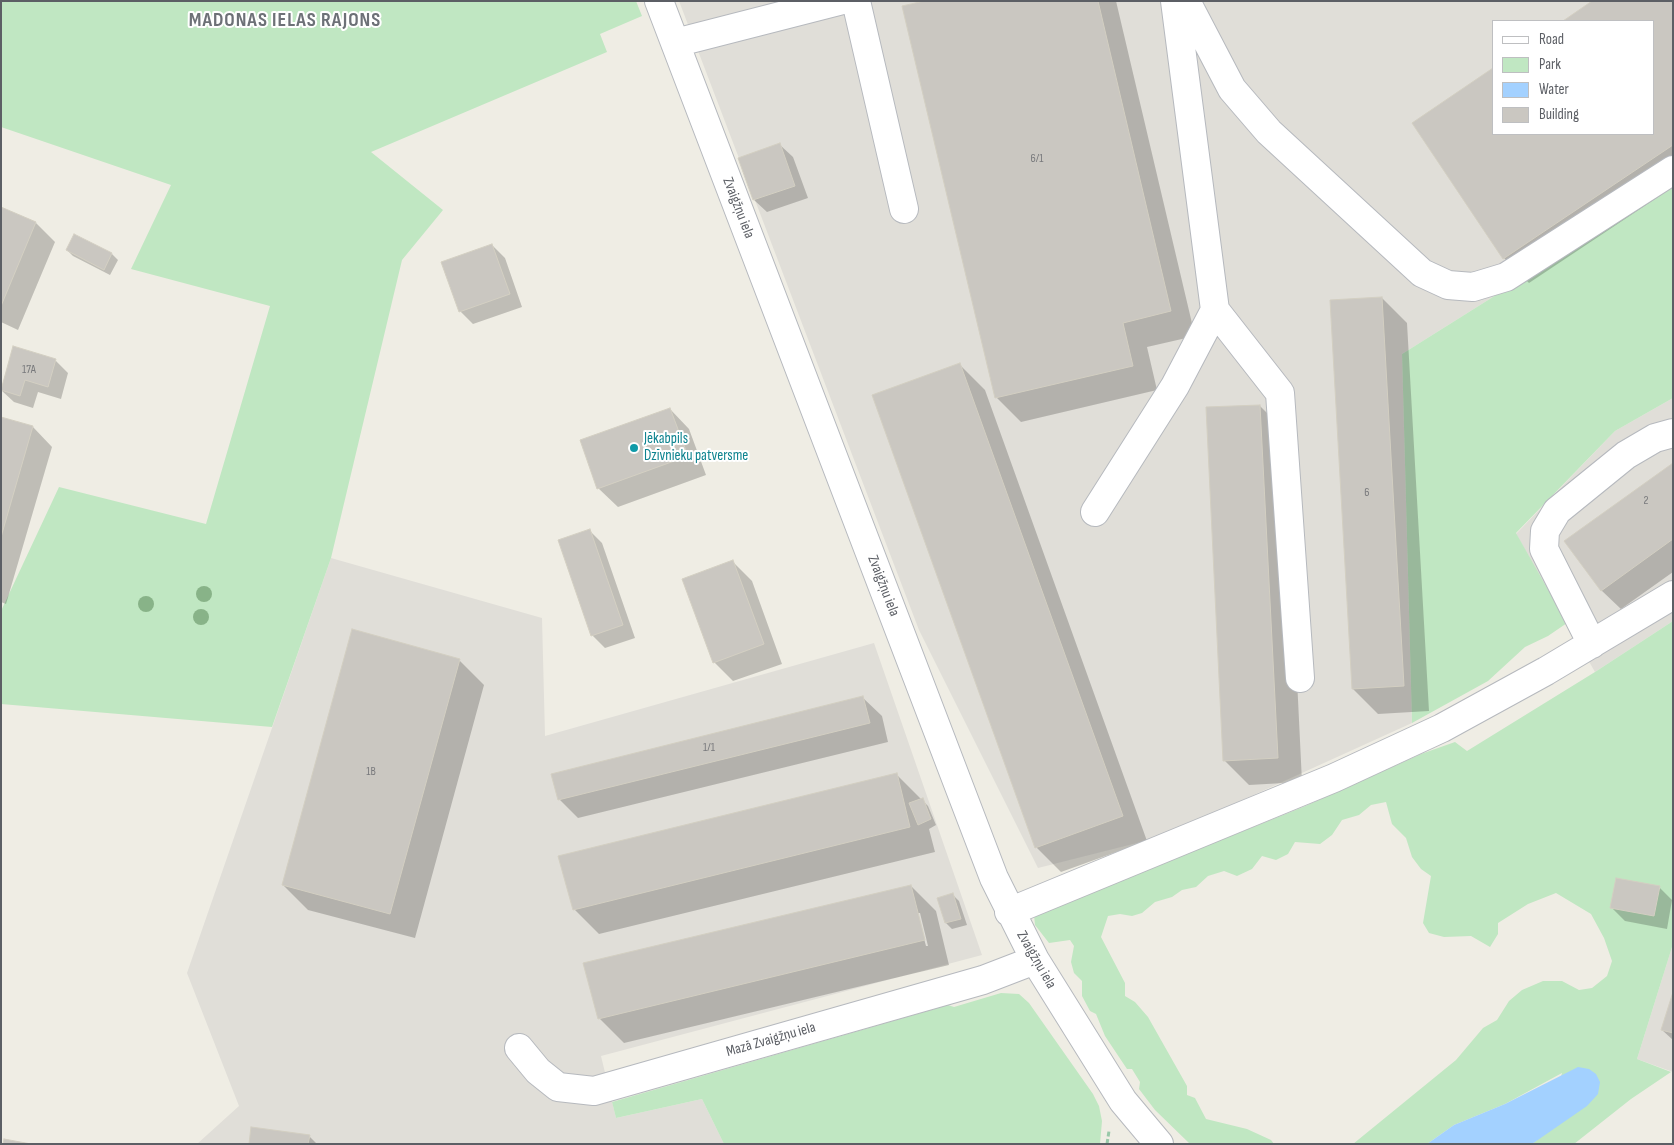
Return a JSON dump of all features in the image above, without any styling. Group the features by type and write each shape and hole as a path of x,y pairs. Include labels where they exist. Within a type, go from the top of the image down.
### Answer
{"street":[{"name":"Zvaigžņu iela","path":"659,1 1009,912 1034,960 1123,1101 1159,1144"},
{"path":"675,43 839,1"},
{"path":"856,1 904,209"},
{"path":"1175,1 1215,310 1280,393 1300,678"},
{"path":"1186,1 1232,89 1270,132 1422,273 1448,285 1474,287 1506,276 1673,170"},
{"path":"1095,512 1175,386 1215,310"},
{"path":"1592,644 1544,549 1545,531 1558,512 1626,455 1656,438 1673,433"},
{"path":"1009,912 1334,778 1442,728 1592,644 1673,595"},
{"name":"Mazā Zvaigžņu iela","path":"519,1048 538,1071 558,1087 594,1091 983,980 1034,960"}],"shaded area":[{"path":"679,1 1673,1 1673,184 1402,354 1412,723 1161,837 1038,868 919,630"},
{"path":"1673,398 1673,621 1595,672 1516,534 1615,431"},
{"path":"331,558 542,618 545,736 874,643 982,955 601,1056 616,1118 702,1099 724,1144 197,1144 239,1106 187,973"},
{"path":"1673,944 1673,1072 1637,1059"}],"green space":[{"path":"1,1 636,1 642,16 600,34 607,52 371,152 443,210 402,260 331,558 272,727 1,704 1,611 59,487 206,524 270,306 131,269 171,185 1,127"},
{"path":"1673,184 1673,398 1615,431 1516,533 1567,623 1548,636 1525,647 1488,681 1412,723 1402,354"},
{"path":"1673,621 1673,944 1637,1059 1671,1072 1631,1099 1574,1144 1532,1144 1544,1134 1562,1073 1505,1104 1454,1125 1427,1144 1353,1144 1456,1060 1483,1028 1497,1020 1509,1001 1522,990 1543,981 1562,981 1579,990 1592,988 1607,976 1612,961 1604,938 1591,914 1556,893 1528,904 1498,923 1498,934 1490,947 1471,936 1444,937 1429,933 1423,923 1431,876 1421,869 1412,857 1406,838 1392,824 1386,802 1371,805 1359,815 1342,820 1332,835 1320,844 1295,842 1288,854 1276,860 1262,856 1252,869 1237,876 1224,871 1208,876 1196,887 1182,890 1172,897 1155,902 1142,913 1132,916 1120,914 1108,916 1101,937 1125,983 1125,996 1135,1002 1148,1017 1187,1086 1187,1095 1195,1098 1206,1119 1247,1129 1271,1140 1274,1144 1190,1144 1155,1110 1139,1089 1140,1082 1132,1069 1127,1069 1105,1036 1096,1014 1090,1011 1082,996 1082,981 1074,973 1071,962 1074,946 1070,940 1049,943 1035,925 1034,915 1303,807 1421,754 1455,742 1467,751 1595,672"},
{"path":"1001,993 1019,994 1029,1003 1093,1094 1099,1106 1102,1121 1100,1144 724,1144 702,1099 616,1118 612,1102 948,1005 954,1007"}],"water":[{"path":"1578,1067 1589,1069 1596,1074 1600,1082 1598,1094 1587,1106 1532,1144 1427,1144 1454,1125 1505,1104"}],"building":[{"path":"924,1 1098,1 1171,311 1123,323 1133,366 995,398 902,6"},
{"path":"1592,1 1673,1 1673,145 1503,259 1412,123 1492,69 1492,135 1654,135 1654,20 1564,20"},
{"path":"780,143 795,186 753,200 738,158"},
{"path":"1,207 36,222 1,306"},
{"path":"74,234 112,253 104,270 66,250"},
{"path":"492,244 510,294 459,312 441,262"},
{"path":"1382,297 1404,686 1352,689 1330,300"},
{"path":"13,346 56,359 48,387 25,380 20,396 1,390"},
{"path":"960,363 1123,816 1035,848 872,395"},
{"path":"1260,405 1278,758 1223,761 1206,407"},
{"name":"Jēkabpils Dzīvnieku patversme","path":"670,408 688,456 597,489 580,440"},
{"path":"1,417 33,426 1,537"},
{"path":"1673,463 1673,539 1601,591 1564,541"},
{"path":"590,529 623,625 591,636 558,540"},
{"path":"733,560 764,644 713,663 682,579"},
{"path":"352,629 460,659 390,914 282,885"},
{"path":"863,696 870,723 558,800 551,774"},
{"path":"897,773 910,827 573,910 558,856"},
{"path":"923,798 931,819 918,825 909,803"},
{"path":"1616,878 1660,886 1654,916 1610,908"},
{"path":"911,885 925,940 598,1019 583,963"},
{"path":"953,893 961,919 945,923 937,898"},
{"path":"1673,992 1673,1033 1661,1030"},
{"path":"251,1127 310,1135 308,1144 249,1144"},
{"path":"4,1139 31,1144 3,1144"}],"place":[{"name":"Jēkabpils Dzīvnieku patversme","path":"634,448"}],"district":[{"name":"MADONAS IELAS RAJONS","path":"285,21"}]}
